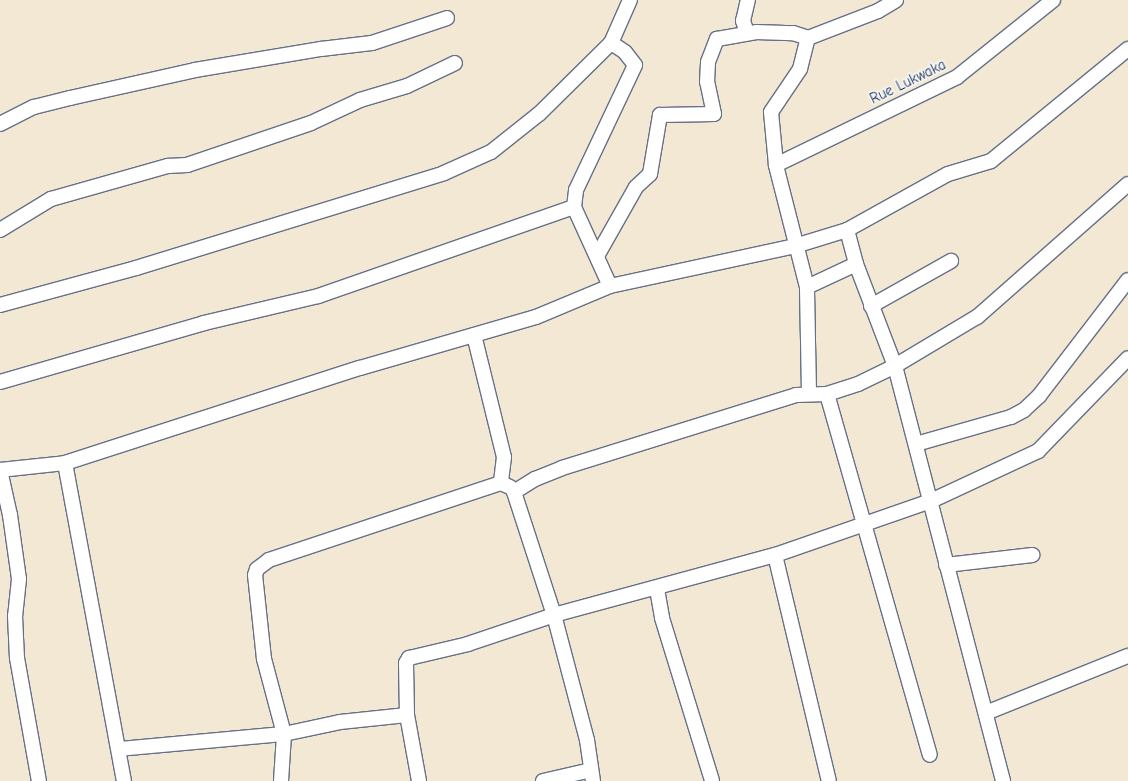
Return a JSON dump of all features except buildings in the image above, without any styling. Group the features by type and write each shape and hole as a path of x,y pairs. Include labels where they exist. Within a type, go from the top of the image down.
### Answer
{"street":[{"path":"0,305 143,265 444,173 491,152 539,114 611,42 630,0"},
{"path":"747,33 743,21 748,0"},
{"path":"596,256 636,187 650,174 660,115 714,114 707,82 712,49 717,39 747,33 793,33 808,38 878,11 896,0"},
{"name":"Rue Lukwaka","path":"776,165 957,77 1053,0"},
{"path":"0,124 34,107 70,98 196,70 321,49 372,43 447,18"},
{"path":"808,38 800,69 771,112 776,165 795,246 807,287 809,393"},
{"path":"610,286 574,207 576,190 635,65 625,52 611,42"},
{"path":"39,781 17,658 15,616 19,579 10,515 0,470 65,462 360,368 536,317 610,286 795,246 846,230 948,174 991,161 1128,50"},
{"path":"0,230 51,199 168,166 186,165 311,123 360,100 407,86 455,63"},
{"path":"514,492 535,479 562,468 796,395 809,393 827,394 858,384 894,366 976,317 1128,184"},
{"path":"0,382 204,323 318,296 574,207"},
{"path":"846,230 856,264 894,366 932,501 946,565 1003,781"},
{"path":"871,306 951,261"},
{"path":"807,287 856,264"},
{"path":"916,444 1011,417 1024,410 1044,390 1128,280"},
{"path":"474,335 504,457 501,483"},
{"path":"419,781 407,714 406,663 409,658 468,644 554,616 657,589 775,555 932,501 1038,451 1128,358"},
{"path":"827,394 863,525 930,755"},
{"path":"65,462 101,666 119,749 124,781"},
{"path":"501,483 514,492 554,616 587,740 592,776 543,781"},
{"path":"281,781 284,734 264,659 255,575 257,569 269,560 501,483"},
{"path":"775,555 828,781"},
{"path":"946,565 1032,555"},
{"path":"657,589 662,618 712,781"},
{"path":"986,713 1128,656"},
{"path":"119,749 284,734 340,722 407,714"}]}
